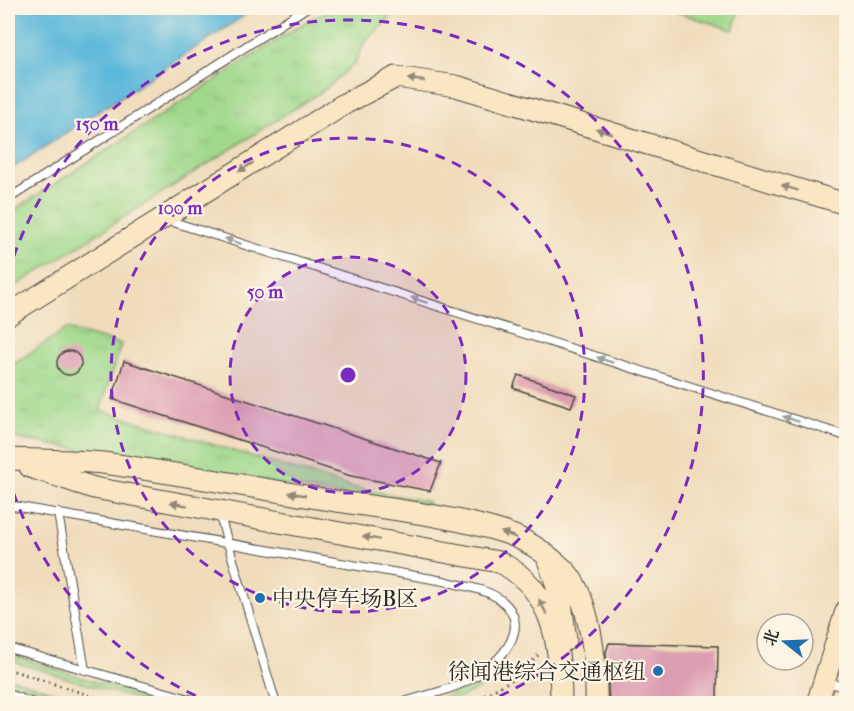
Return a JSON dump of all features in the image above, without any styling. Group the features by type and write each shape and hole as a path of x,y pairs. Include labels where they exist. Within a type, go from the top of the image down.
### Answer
{"street":[{"path":"8,315 346,103 396,77 456,86 846,204"},
{"path":"8,460 101,463 479,525 517,538 547,556 565,571 575,585 584,612 595,671 596,704"},
{"path":"8,460 94,488 499,562 514,569 533,587 557,635 561,655 561,704"},
{"path":"547,556 560,595 570,704"},
{"path":"817,704 846,611"}],"lane":[{"path":"8,199 306,8"},
{"path":"163,219 846,436"},
{"path":"8,504 444,581 484,592 501,600 514,614 515,629 511,644 498,661 472,679 398,704"},
{"path":"218,511 276,704"},
{"path":"58,513 85,670"},
{"path":"8,648 207,704"},
{"path":"824,681 846,688"},
{"path":"8,694 36,704"}],"path":[{"path":"469,704 520,675 557,635"},
{"path":"8,669 116,704"}],"green space":[{"path":"339,8 394,8 391,17 365,42 354,64 327,88 8,291 8,214 310,19"},
{"path":"663,8 740,8 733,30"},
{"path":"66,329 121,344 100,410 351,487 429,502 426,510 8,437 8,368"},
{"path":"8,654 164,703 148,703 8,660"},
{"path":"495,675 495,680 464,696 431,703"},
{"path":"8,677 86,703 68,703 8,684"}],"water":[{"path":"8,8 256,8 8,171"}],"building":[{"path":"69,351 77,355 81,363 77,371 69,375 61,371 57,363 61,355"},
{"path":"124,361 441,463 430,491 351,476 112,399"},
{"path":"518,375 576,395 571,407 513,388"},
{"name":"徐闻港综合交通枢纽","path":"609,643 718,646 717,704 609,704 606,652"}],"place":[{"name":"中央停车场B区","path":"260,598"},
{"name":"徐闻港综合交通枢纽","path":"658,671"}]}
